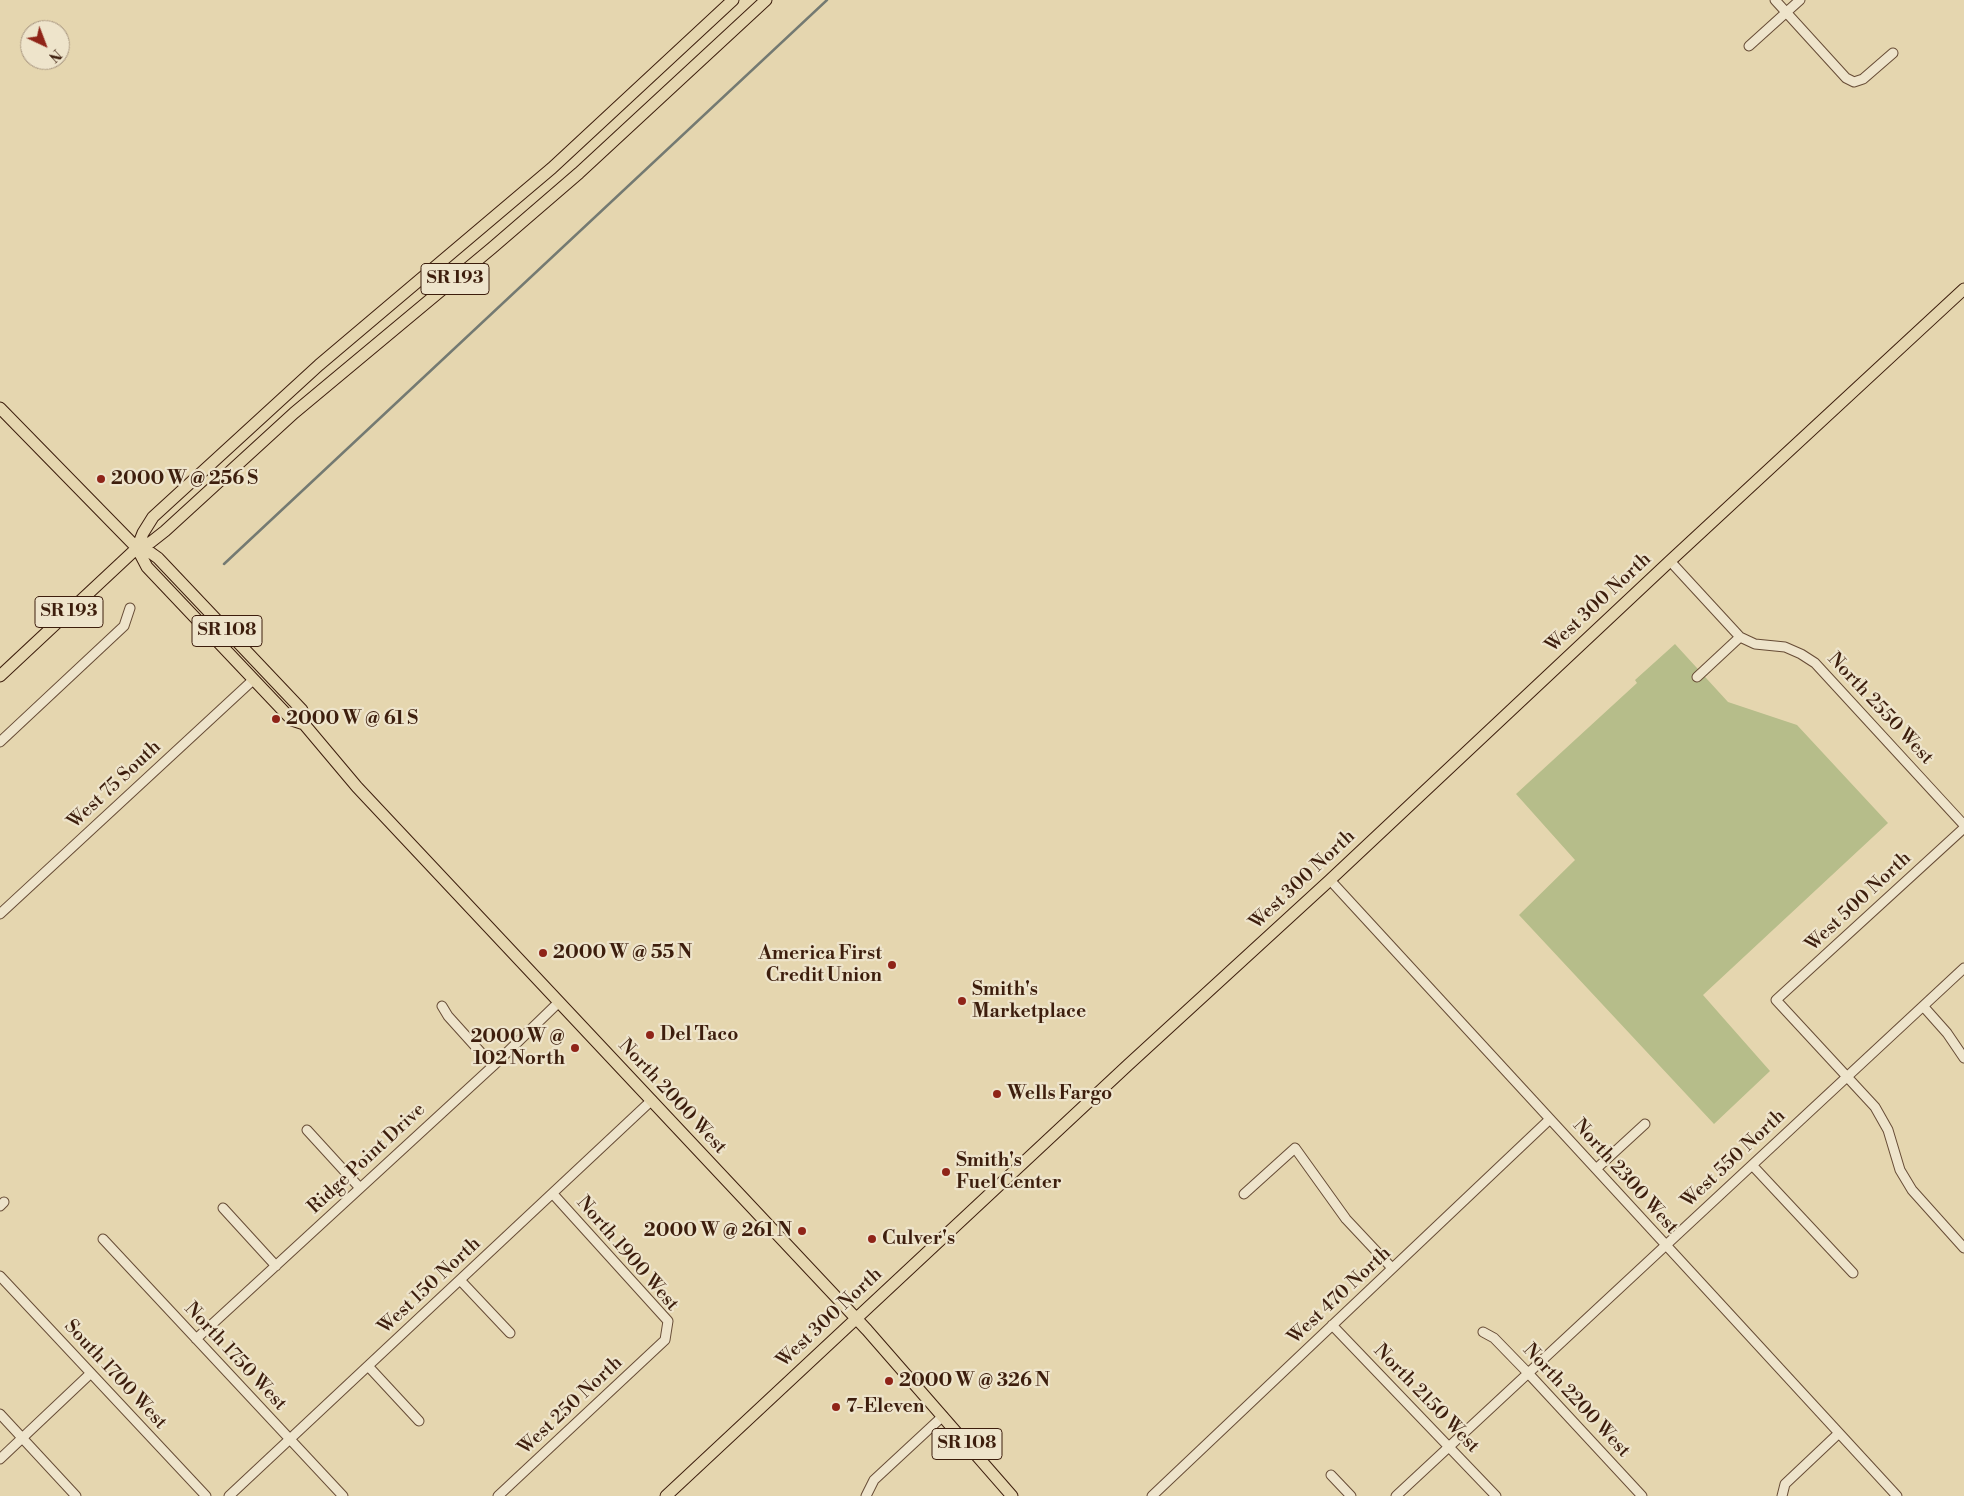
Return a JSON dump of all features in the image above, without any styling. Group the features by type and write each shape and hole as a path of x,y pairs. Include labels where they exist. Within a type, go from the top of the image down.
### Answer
{"main road":[{"name":"SR 193","path":"137,548 148,525 167,504 319,365 552,168 733,0"},
{"name":"SR 193","path":"0,676 137,548 151,542 165,531 294,413 550,198 766,0"},
{"name":"West 300 North","path":"666,1496 1128,1065 1330,880 1670,560 1964,289"},
{"name":"North 2000 West","path":"0,408 137,548 147,568 253,680 292,720 304,724 357,786 855,1319 1012,1496"},
{"name":"North 2000 West","path":"137,548 151,553 158,558 183,584 302,710 304,724"}],"street":[{"path":"1775,0 1846,78 1854,82 1863,79 1893,53"},
{"path":"1749,46 1800,0"},
{"name":"North 2550 West","path":"1670,560 1740,637 1755,644 1785,648 1801,654 1815,663 1964,826"},
{"path":"0,742 124,626 130,608"},
{"path":"1697,677 1740,637"},
{"name":"West 75 South","path":"0,914 253,680"},
{"name":"West 500 North","path":"1846,1076 1776,1000 1964,826"},
{"name":"North 2300 West","path":"1330,880 1897,1496"},
{"name":"West 550 North","path":"1396,1496 1964,968"},
{"name":"Ridge Point Drive","path":"196,1339 493,1066 559,1002"},
{"path":"442,1006 448,1016 493,1066"},
{"path":"1923,1006 1947,1033 1964,1058"},
{"path":"1846,1076 1875,1107 1888,1130 1900,1170 1912,1190 1964,1248"},
{"name":"West 150 North","path":"229,1496 652,1100"},
{"name":"West 470 North","path":"1152,1496 1550,1119"},
{"path":"1596,1169 1645,1124"},
{"path":"307,1130 360,1188"},
{"path":"1244,1194 1295,1148 1346,1219 1392,1268"},
{"path":"1752,1165 1853,1273"},
{"name":"North 1900 West","path":"553,1194 668,1321 665,1340"},
{"path":"223,1208 276,1266"},
{"name":"North 1750 West","path":"103,1239 343,1496"},
{"name":"South 1700 West","path":"0,1276 206,1496"},
{"path":"460,1280 510,1333"},
{"name":"North 2150 West","path":"1332,1325 1496,1496"},
{"name":"North 2200 West","path":"1483,1332 1494,1338 1528,1373 1642,1496"},
{"name":"West 250 North","path":"498,1496 665,1340"},
{"path":"368,1366 419,1421"},
{"path":"0,1459 91,1373"},
{"path":"0,1414 76,1496"},
{"path":"866,1496 874,1480 943,1416"},
{"path":"1782,1496 1785,1484 1839,1433"},
{"path":"1331,1475 1352,1496"}],"green space":[{"path":"1675,644 1728,702 1797,725 1888,823 1703,995 1770,1071 1714,1124 1519,915 1575,860 1516,794 1637,683 1635,680"}],"waterway":[{"path":"224,564 827,0"}],"place":[{"name":"2000 W @ 256 S","path":"101,479"},
{"name":"2000 W @ 61 S","path":"276,719"},
{"name":"2000 W @ 55 N","path":"543,953"},
{"name":"America First Credit Union","path":"892,965"},
{"name":"Smith's Marketplace","path":"962,1001"},
{"name":"Del Taco","path":"650,1035"},
{"name":"2000 W @ 102 North","path":"575,1048"},
{"name":"Wells Fargo","path":"997,1094"},
{"name":"Smith's Fuel Center","path":"946,1172"},
{"name":"2000 W @ 261 N","path":"802,1231"},
{"name":"Culver's","path":"872,1239"},
{"name":"2000 W @ 326 N","path":"889,1381"},
{"name":"7-Eleven","path":"836,1407"}]}
